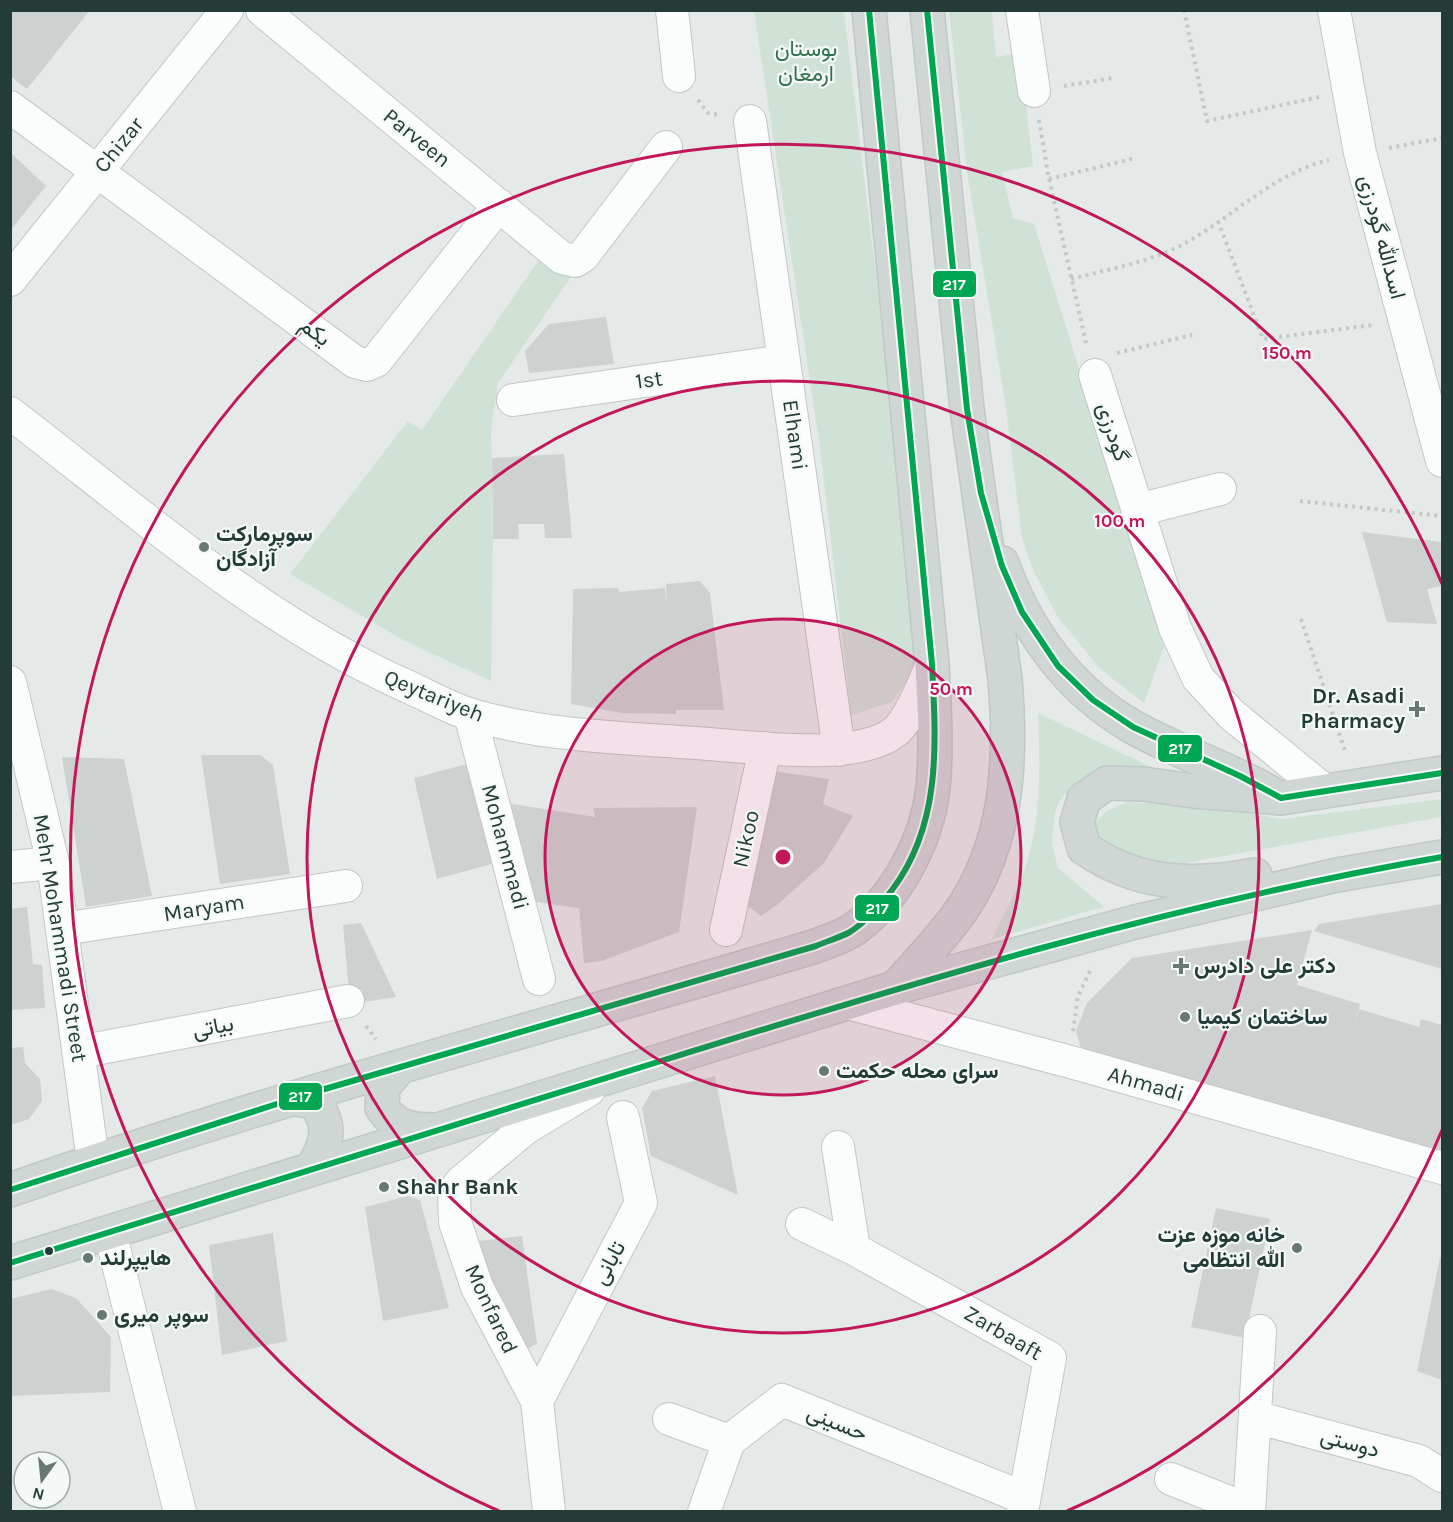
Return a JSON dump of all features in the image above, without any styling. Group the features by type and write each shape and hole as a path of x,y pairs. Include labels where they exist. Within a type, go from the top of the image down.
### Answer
{"main road":[{"path":"10,1190 93,1161 297,1099 816,946 853,930 877,908 897,883 913,854 925,823 933,789 932,664 869,10"},
{"path":"896,988 940,939 981,876 996,838 1004,802 1009,724 981,493 967,409 927,10"},
{"path":"981,493 1002,566 1022,612 1058,666 1093,700 1133,727 1240,776 1281,798"},
{"path":"1337,875 1281,869 1225,880 1181,881 1142,877 1108,865 1084,848 1077,822 1084,799 1107,783 1143,783 1194,791 1281,798 1443,773"},
{"path":"10,1263 896,988 1135,922 1337,875 1440,860"},
{"path":"398,1069 383,1088 382,1108 396,1124 407,1128 440,1130"},
{"path":"297,1099 314,1102 324,1115 324,1149 312,1169"}],"street":[{"name":"Chizar","path":"10,280 227,10"},
{"name":"Parveen","path":"262,10 562,258 575,261 583,256 666,147"},
{"path":"672,10 679,76"},
{"path":"1022,10 1034,91"},
{"name":"اسدالله گودرزی","path":"1334,10 1360,153 1403,321 1443,461"},
{"path":"10,107 98,171"},
{"name":"Elhami","path":"750,121 839,750"},
{"name":"یکم","path":"98,171 356,362 367,365 376,361 500,205"},
{"name":"1st","path":"513,399 784,361"},
{"name":"گودرزی","path":"1093,368 1175,628 1198,678 1231,714 1325,791"},
{"name":"Qeytariyeh","path":"10,413 254,601 372,671 470,714 524,726 765,748 839,750 878,741 898,729 932,664"},
{"path":"1138,510 1220,489"},
{"name":"Mehr Mohammadi Street","path":"10,682 53,863 93,1161"},
{"name":"Mohammadi","path":"470,714 539,979"},
{"name":"Nikoo","path":"726,930 765,748"},
{"path":"10,867 53,863"},
{"name":"Maryam","path":"62,929 346,886"},
{"name":"بیاتی","path":"79,1052 348,1001"},
{"name":"Ahmadi","path":"848,1003 1443,1167"},
{"name":"Monfared","path":"549,1512 537,1401 477,1287 456,1222 454,1192 461,1182 526,1128 612,1076"},
{"name":"تابانی","path":"537,1401 641,1203 623,1117"},
{"path":"838,1147 854,1249"},
{"name":"Zarbaaft","path":"802,1224 854,1249 1050,1358 1023,1505"},
{"path":"110,1232 180,1512"},
{"path":"1171,1479 1249,1511 1260,1331"},
{"name":"حسینی","path":"729,1441 782,1400 1023,1505"},
{"name":"دوستی","path":"1255,1417 1419,1461 1443,1476"},
{"path":"669,1419 729,1441 704,1512"}],"path":[{"path":"1184,10 1208,121 1347,91"},
{"path":"679,76 708,113 750,121"},
{"path":"1113,78 1034,91 1049,179 1093,368 1192,335"},
{"path":"1071,279 1157,257 1194,238 1264,188 1314,164 1443,138"},
{"path":"1049,179 1132,159"},
{"path":"1218,221 1263,339 1403,321"},
{"path":"1300,501 1443,516"},
{"path":"1301,620 1357,786"},
{"path":"1078,1065 1073,1020 1078,996 1100,958"},
{"path":"348,1001 398,1069"}],"green space":[{"name":"بوستان ارمغان","path":"754,11 844,11 905,517 916,667 892,702 851,715 820,447"},
{"path":"949,11 992,11 996,57 1020,53 1033,166 1002,172 1013,218 1034,224 1165,644 1144,703 1100,669 1057,616 1033,570 1022,538 1005,401 968,178"},
{"path":"545,251 575,271 498,383 491,431 493,539 491,681 405,641 290,574 408,421 422,430"},
{"path":"1038,713 1164,773 1099,774 1063,795 1055,812 1052,844 1058,868 1104,907 992,939 1024,871 1034,833 1039,773"},
{"path":"1442,799 1442,817 1151,869 1102,852 1092,825 1108,810 1127,802 1199,805 1282,819"}],"building":[{"path":"10,10 90,10 27,89 10,76"},
{"path":"10,152 46,186 10,231"},
{"path":"606,317 614,364 529,373 525,351 549,324"},
{"path":"564,454 572,538 545,538 544,524 518,524 519,539 493,539 492,458"},
{"path":"1362,532 1442,542 1442,586 1427,589 1437,624 1387,622"},
{"path":"700,581 710,593 724,710 676,710 676,714 622,713 571,704 573,589 618,588 619,592 665,588 667,606 666,584"},
{"path":"201,755 260,755 273,765 290,874 220,884"},
{"path":"62,757 124,759 152,896 86,907"},
{"path":"467,764 495,863 437,879 414,778"},
{"path":"765,770 829,779 823,804 853,816 824,863 777,905 761,916 738,899"},
{"path":"507,803 595,817 593,808 697,807 679,932 602,961 584,963 579,908 529,901"},
{"path":"1442,904 1442,969 1314,931 1319,924"},
{"path":"27,907 33,964 42,965 45,1008 10,1010 10,909"},
{"path":"361,923 396,997 364,1002 362,990 349,992 343,925"},
{"path":"1312,930 1297,985 1360,1004 1349,1045 1359,1009 1419,1027 1421,1019 1442,1025 1442,1152 1265,1101 1264,1106 1081,1049 1076,1031 1087,1003 1132,958"},
{"path":"23,1047 25,1063 40,1079 42,1101 29,1119 10,1125 10,1048"},
{"path":"715,1076 738,1195 651,1156 642,1108 652,1091"},
{"path":"408,1196 420,1200 449,1308 383,1321 365,1207"},
{"path":"1216,1208 1270,1219 1245,1338 1191,1327"},
{"path":"273,1233 287,1341 222,1355 209,1245"},
{"path":"522,1236 537,1344 521,1352 470,1242"},
{"path":"1440,1257 1442,1258 1442,1380 1417,1371"},
{"path":"51,1289 76,1298 111,1337 110,1392 10,1396 10,1299"}],"transit line":[{"name":"217","path":"10,1190 311,1093 816,946 856,928 892,890 908,865 920,838 928,810 932,782 934,723 932,664 869,10"},
{"name":"217","path":"927,10 967,409 981,493 1002,566 1022,612 1058,666 1093,700 1133,727 1240,776 1281,798 1442,773"},
{"name":"217","path":"10,1263 951,973 1244,897 1442,857"}],"place":[{"name":"سوپرمارکت آزادگان","path":"204,547"},
{"name":"Dr. Asadi Pharmacy","path":"1417,709"},
{"name":"دکتر علی دادرس","path":"1181,966"},
{"name":"ساختمان کیمیا","path":"1185,1017"},
{"name":"سرای محله حکمت","path":"824,1071"},
{"name":"Shahr Bank","path":"384,1187"},
{"name":"خانه موزه عزت الله انتظامی","path":"1297,1248"},
{"name":"هایپرلند","path":"88,1258"},
{"name":"سوپر میری","path":"102,1315"}]}
